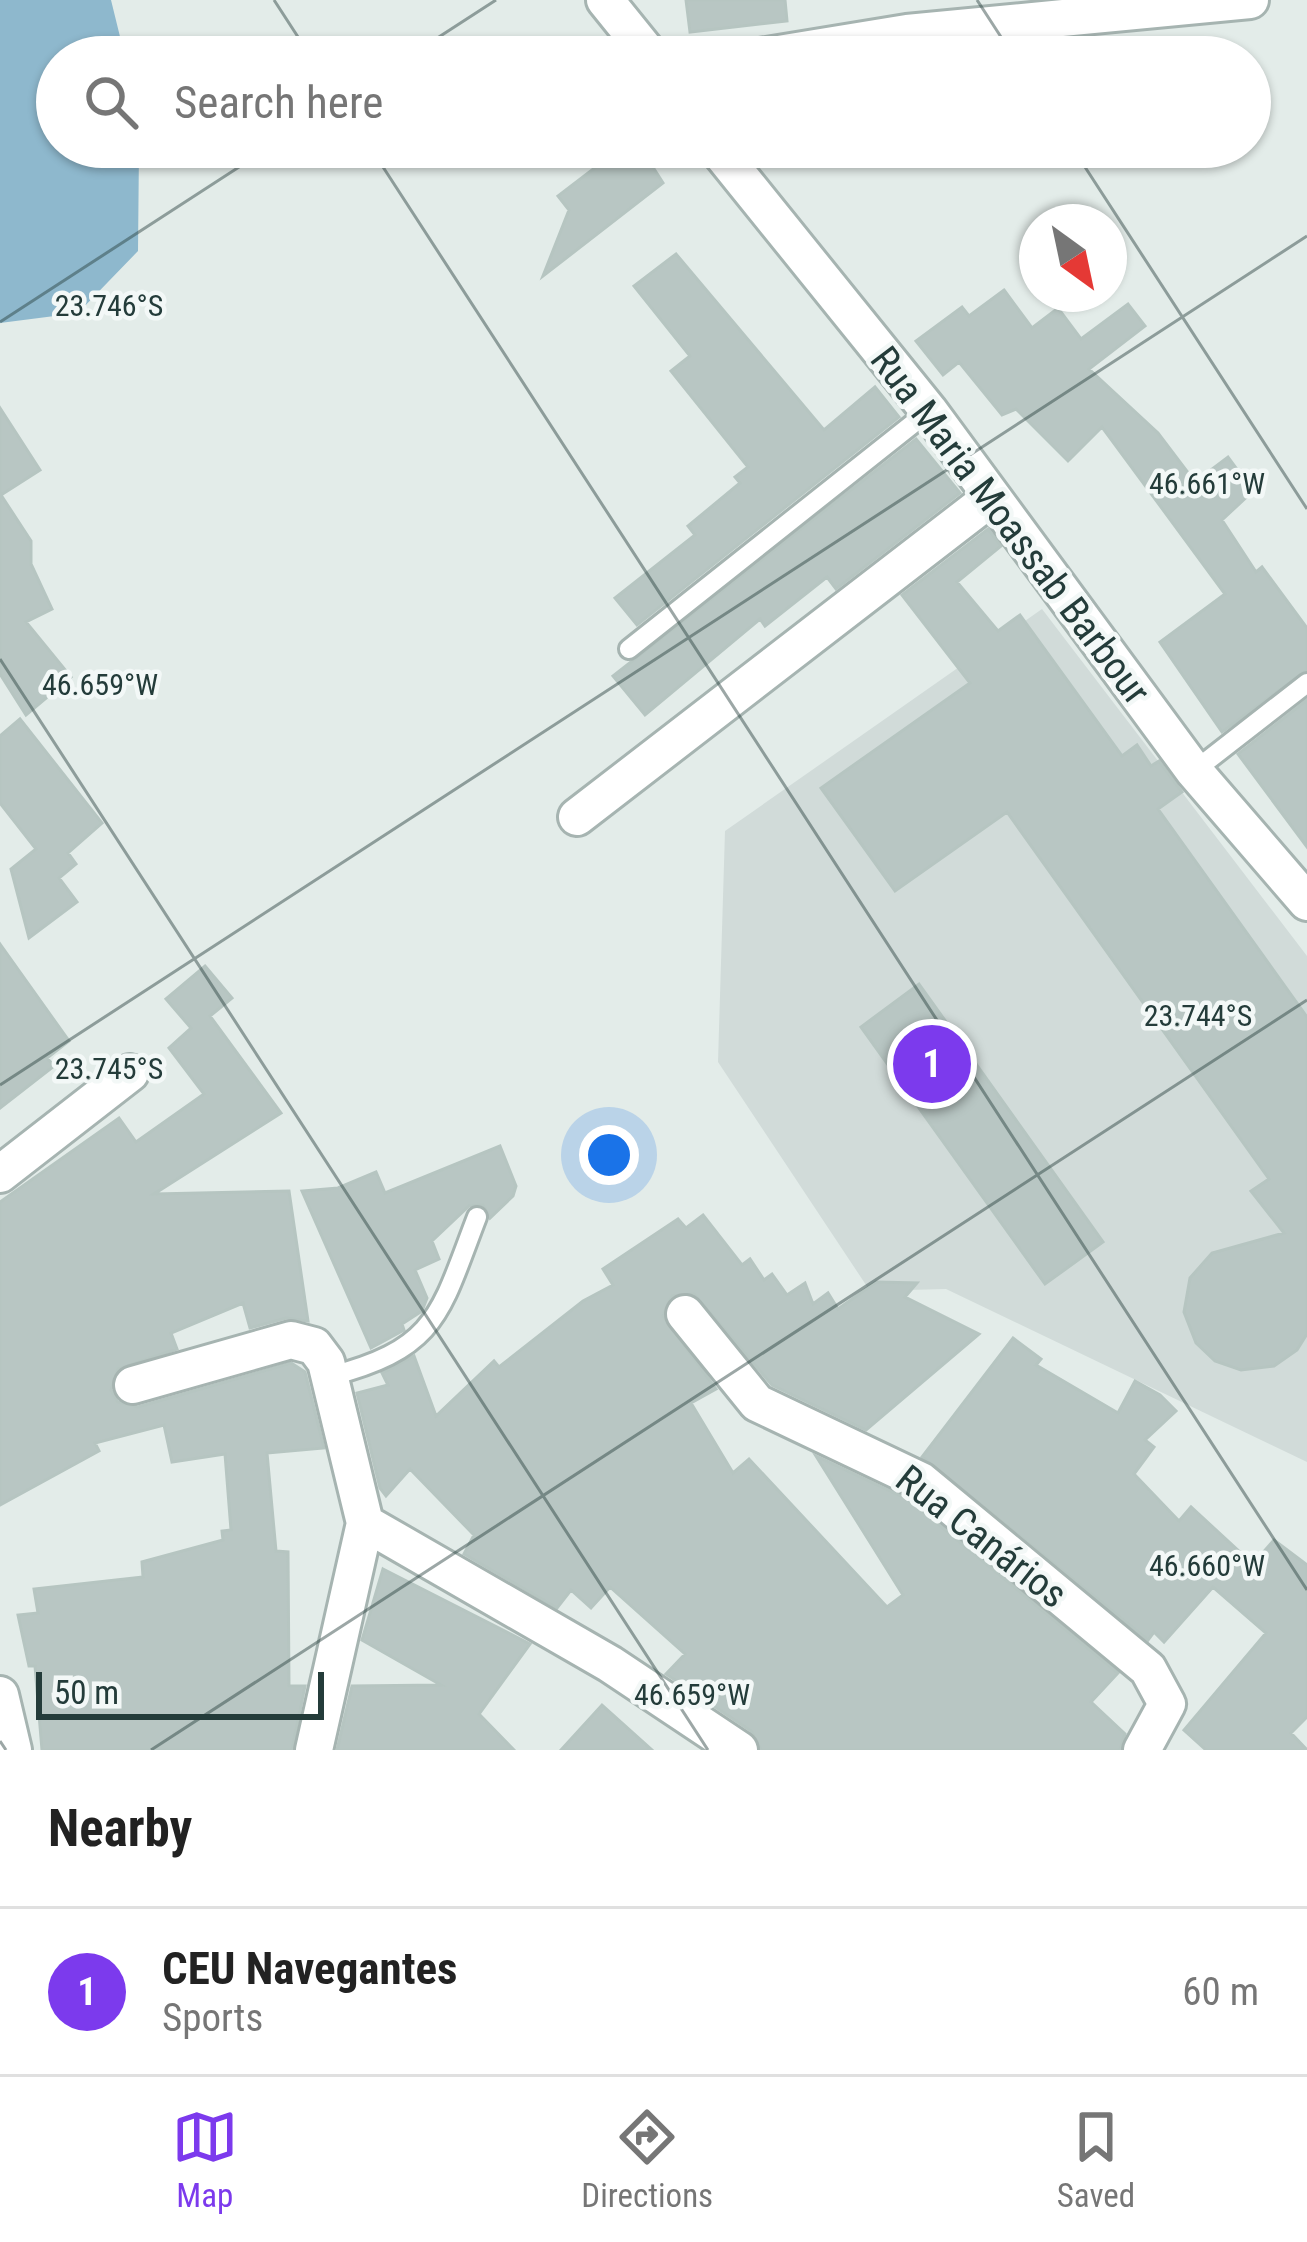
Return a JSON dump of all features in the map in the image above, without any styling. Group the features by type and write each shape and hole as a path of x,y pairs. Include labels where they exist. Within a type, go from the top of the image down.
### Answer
{"street":[{"path":"605,0 634,36"},
{"path":"890,36 1250,0"},
{"name":"Rua Maria Moassab Barbour","path":"733,168 929,411 1194,771 1307,902"},
{"path":"577,817 992,496"},
{"path":"0,1174 130,1072"},
{"name":"Rua Canários","path":"685,1314 757,1403 804,1430 921,1481 1148,1669 1167,1704 1142,1750"},
{"path":"133,1385 291,1340 314,1346 331,1376 365,1523 314,1750"},
{"path":"365,1523 610,1664 739,1750"},
{"path":"0,1695 13,1750"}],"lane":[{"path":"629,649 929,411"},
{"path":"1194,771 1307,683"},
{"path":"331,1376 376,1365 416,1342 443,1304 477,1217"}],"shaded area":[{"path":"1042,609 1307,956 1307,1462 946,1289 870,1291 718,1062 725,831"}],"water":[{"path":"0,0 111,0 120,36 36,36 36,168 139,168 138,251 78,313 0,323"}],"building":[{"path":"686,0 785,0 787,21 690,32"},
{"path":"595,168 653,168 663,183 543,276 569,210 558,196"},
{"path":"676,254 824,430 875,387 899,417 637,625 615,598 695,535 688,526 740,483 735,477 748,467 671,371 690,356 634,286"},
{"path":"1004,290 1032,328 1053,312 1061,312 1081,339 1117,312 1127,312 1128,304 1145,326 1089,369 1158,433 1195,482 1228,457 1253,491 1222,520 1256,572 1262,567 1307,628 1307,670 1222,732 1160,642 1225,594 1102,427 1068,461 1016,409 1002,415 959,362 943,375 916,341 962,307 969,316"},
{"path":"0,408 40,470 1,495 31,541 31,564 52,609 26,622 71,677 26,715 0,674"},
{"path":"916,439 960,493 836,589 827,577 765,626 760,619 645,715 613,676"},
{"path":"988,529 1001,546 957,582 998,631 1020,615 1122,756 1137,745 1151,766 1159,761 1182,792 1158,809 1307,1017 1307,1334 1297,1350 1274,1366 1241,1370 1215,1361 1196,1343 1184,1312 1190,1278 1212,1253 1284,1233 1251,1191 1269,1179 1007,812 895,891 821,788 970,683 902,595"},
{"path":"1307,700 1307,847 1238,754"},
{"path":"20,719 102,823 68,853 76,864 59,878 77,902 29,938 11,869 36,849 0,803 0,736"},
{"path":"0,944 69,1041 47,1058 54,1066 0,1108"},
{"path":"205,966 232,998 210,1016 281,1113 154,1194 289,1191 308,1321 286,1318 250,1328 243,1303 171,1333 177,1349 118,1369 111,1390 118,1402 138,1407 291,1363 305,1372 324,1448 267,1453 276,1551 288,1552 289,1686 305,1686 292,1750 42,1750 35,1666 29,1666 18,1615 38,1613 34,1589 143,1577 142,1562 223,1540 222,1531 231,1530 225,1454 172,1462 164,1425 95,1443 99,1451 0,1505 0,1202 119,1118 136,1142 204,1094 169,1048 191,1028 166,999"},
{"path":"919,984 1103,1242 1045,1284 861,1027"},
{"path":"500,1146 516,1186 513,1196 490,1218 483,1205 469,1206 432,1241 439,1259 415,1270 427,1298 422,1311 402,1324 404,1330 371,1348 302,1191 338,1188 376,1172 385,1193"},
{"path":"703,1215 742,1265 750,1259 764,1280 772,1274 787,1295 805,1283 813,1304 828,1293 838,1309 876,1282 917,1283 905,1297 979,1334 866,1430 772,1385 694,1294 672,1296 663,1316 716,1389 691,1403 733,1473 749,1459 887,1607 903,1595 816,1456 909,1500 1118,1673 1091,1702 1125,1734 1120,1750 761,1750 751,1731 666,1674 685,1654 610,1587 591,1608 571,1590 557,1608 464,1554 474,1535 410,1469 386,1496 380,1488 357,1393 388,1385 382,1373 414,1356 436,1416 494,1361 499,1367 583,1301 613,1285 603,1269 678,1219 686,1228"},
{"path":"1013,1338 1041,1359 1036,1365 1118,1413 1135,1381 1160,1395 1176,1411 1145,1440 1154,1447 1134,1474 1179,1521 1191,1507 1253,1564 1274,1540 1307,1565 1307,1717 1291,1733 1307,1750 1206,1750 1184,1730 1266,1633 1213,1587 1164,1642 1154,1632 1148,1640 922,1457"},
{"path":"383,1569 530,1644 479,1714 514,1750 337,1750 352,1686 441,1685 362,1640"},
{"path":"602,1705 652,1750 561,1750"}],"place":[{"name":"CEU Navegantes","path":"932,1064"}]}
